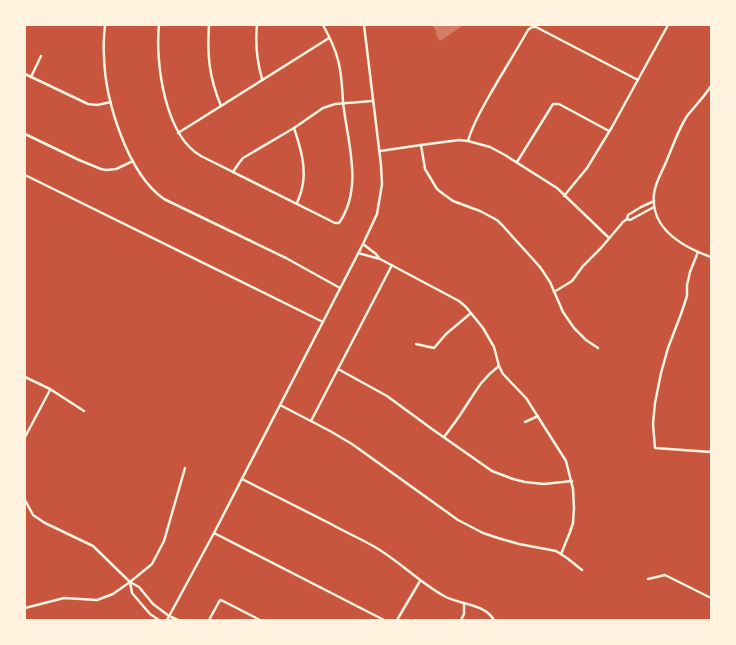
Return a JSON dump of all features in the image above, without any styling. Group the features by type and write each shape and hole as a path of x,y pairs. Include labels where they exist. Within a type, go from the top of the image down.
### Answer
{"street":[{"path":"105,25 104,58 111,102 117,125 132,161 157,194 286,258 340,288"},
{"path":"159,25 157,51 163,86 178,133 186,144 196,153 339,223 346,210 351,193 352,167 338,61 323,25"},
{"path":"209,25 210,71 214,90 221,106"},
{"path":"257,25 257,61 262,79"},
{"path":"166,620 214,533 377,214 382,175 364,25"},
{"path":"564,196 587,168 609,132 668,25"},
{"path":"468,141 484,104 531,28 536,27 638,80"},
{"path":"178,133 330,38"},
{"path":"31,77 41,56"},
{"path":"25,74 88,104 97,105 111,102"},
{"path":"711,86 681,126 654,194 655,207 660,223 668,234 698,252 711,257"},
{"path":"233,172 243,158 294,128 323,108 335,104 372,101"},
{"path":"517,162 553,104 559,104 609,132"},
{"path":"294,128 302,152 304,177 297,203"},
{"path":"25,134 101,169 116,169 132,161"},
{"path":"380,151 459,140 490,147 557,188 609,238"},
{"path":"421,145 425,169 437,189 453,201 480,211 497,220 540,267 550,282 563,312 574,328 586,340 598,348"},
{"path":"25,175 323,322"},
{"path":"553,292 572,281 583,266 626,219 628,214 654,201"},
{"path":"626,219 630,220 655,207"},
{"path":"363,244 380,259"},
{"path":"698,252 690,272 687,296 661,373 653,424 655,448 711,451"},
{"path":"358,253 380,259 459,301 483,328 494,347 503,374 522,392 566,460 574,496 573,523 561,554"},
{"path":"311,421 392,265"},
{"path":"416,344 434,348 446,334 471,313"},
{"path":"444,437 483,380 499,366"},
{"path":"338,369 387,396 492,471 512,479 544,484 572,481"},
{"path":"25,377 50,389 84,412"},
{"path":"25,437 50,389"},
{"path":"280,405 352,444 458,520 483,533 498,538 556,551 582,570"},
{"path":"525,422 538,416"},
{"path":"25,608 64,598 97,600 113,594 152,564 164,540 185,468"},
{"path":"242,479 376,548 445,597 476,606 490,614 494,620"},
{"path":"25,500 33,514 45,523 93,546 130,582 139,588 153,604 178,620"},
{"path":"214,533 384,620"},
{"path":"648,579 665,575 711,598"},
{"path":"397,620 420,581"},
{"path":"130,582 132,593 150,614 159,620"},
{"path":"210,620 220,600 260,620"},
{"path":"461,620 464,614 464,604"}],"building":[{"path":"432,25 459,25 461,27 440,41"}]}
